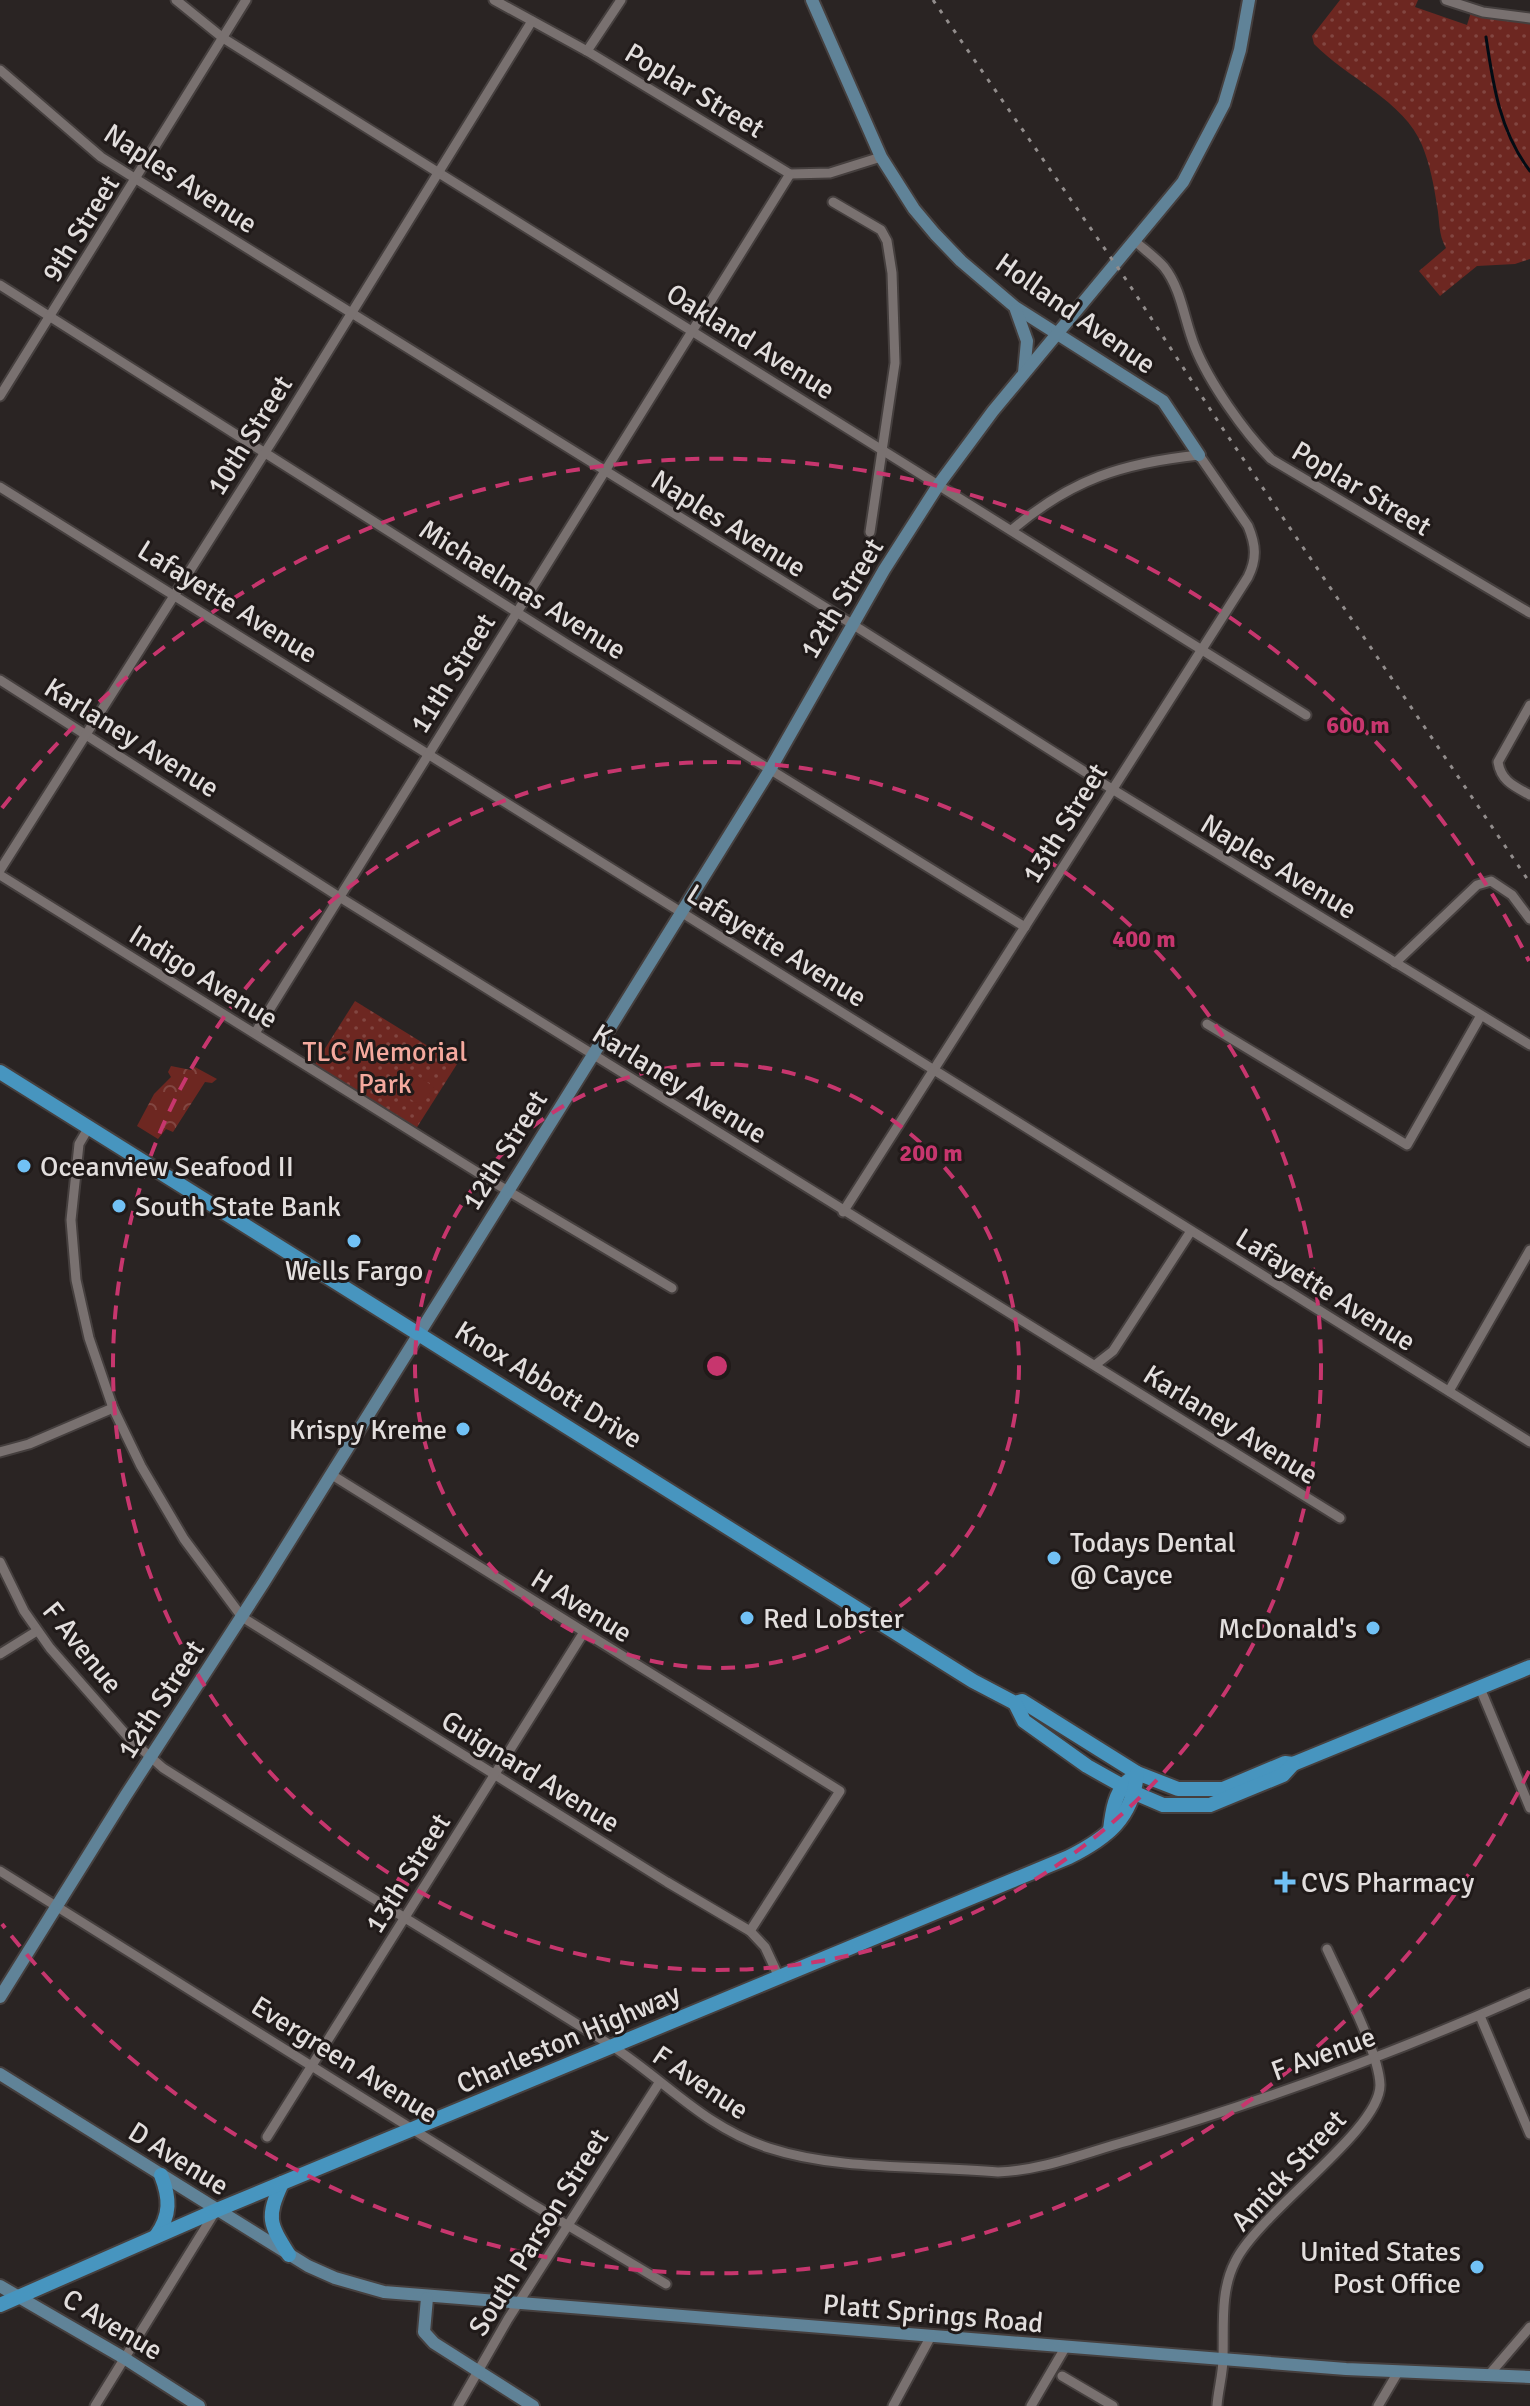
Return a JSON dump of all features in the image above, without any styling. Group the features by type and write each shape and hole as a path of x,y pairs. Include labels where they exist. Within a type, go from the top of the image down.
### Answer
{"main road":[{"name":"Holland Avenue","path":"812,0 881,157 914,209 935,234 961,261 1015,307 1163,401 1199,455"},
{"name":"12th Street","path":"0,1997 332,1475 682,912 771,768 852,624 939,484 993,411 1183,182 1224,104 1240,50 1249,0"},
{"path":"1015,307 1024,325 1027,341 1024,375"},
{"name":"Knox Abbott Drive","path":"0,1072 868,1616 1015,1703 1022,1701 1137,1773"},
{"path":"1015,1703 1024,1721 1087,1766 1129,1789 1163,1805 1210,1805 1283,1775 1293,1764 1530,1667"},
{"path":"1129,1789 1137,1773 1178,1789 1223,1789 1285,1763 1293,1764"},
{"name":"Charleston Highway","path":"0,2305 217,2210 1069,1857 1110,1834 1111,1814 1129,1789"},
{"name":"D Avenue","path":"0,2074 289,2255 335,2278"},
{"path":"156,2236 169,2210 168,2192 161,2175"},
{"path":"282,2183 270,2209 274,2231 289,2255"},
{"name":"Platt Springs Road","path":"335,2278 384,2292 427,2298 1223,2360 1530,2377"},
{"name":"C Avenue","path":"0,2286 199,2406"},
{"path":"427,2298 424,2332 434,2343 533,2406"}],"street":[{"name":"Oakland Avenue","path":"176,0 223,38 1013,529 1306,715"},
{"name":"9th Street","path":"0,396 246,0"},
{"path":"587,51 621,0"},
{"path":"1446,0 1483,12 1530,18"},
{"name":"Poplar Street","path":"497,1 587,51 790,174"},
{"name":"10th Street","path":"0,872 532,21"},
{"name":"Naples Avenue","path":"0,70 101,157 1112,789 1530,1045"},
{"path":"790,174 830,173 881,157"},
{"name":"11th Street","path":"255,1033 790,174"},
{"path":"833,202 881,230 887,241 893,294 895,363 870,532"},
{"name":"Poplar Street","path":"1136,242 1163,265 1177,289 1194,346 1208,374 1271,459 1530,613"},
{"name":"Michaelmas Avenue","path":"0,285 517,612 1025,927"},
{"path":"1013,529 1055,496 1084,482 1156,461 1199,455"},
{"name":"13th Street","path":"843,1212 1248,577 1255,558 1253,536 1199,455"},
{"name":"Lafayette Avenue","path":"0,487 1530,1442"},
{"name":"Karlaney Avenue","path":"0,680 843,1212 1340,1518"},
{"path":"1530,705 1498,762 1500,772 1507,781 1530,795"},
{"name":"Indigo Avenue","path":"0,872 507,1190 672,1288"},
{"path":"1395,963 1477,885 1491,881 1512,895 1530,919"},
{"path":"1207,1024 1407,1145 1480,1017"},
{"path":"89,1127 79,1144 71,1208 71,1244 80,1303 113,1408 141,1466 174,1523 242,1617"},
{"path":"1095,1365 1113,1351 1191,1231"},
{"path":"1449,1391 1530,1250"},
{"path":"0,1452 29,1444 113,1408"},
{"name":"H Avenue","path":"332,1475 840,1791 750,1931"},
{"name":"F Avenue","path":"0,1562 37,1631 119,1728 151,1757 183,1781 614,2048 725,2130 770,2148 817,2158 998,2172 1055,2164 1181,2126 1374,2058 1530,1993"},
{"name":"Guignard Avenue","path":"242,1617 750,1931 765,1947 779,1977"},
{"path":"0,1654 37,1631"},
{"name":"13th Street","path":"267,2137 584,1632"},
{"path":"1480,1688 1530,1808"},
{"name":"Evergreen Avenue","path":"0,1871 666,2284"},
{"name":"Amick Street","path":"1217,2406 1223,2360 1226,2287 1236,2258 1261,2226 1368,2117 1379,2095 1380,2084 1374,2058 1327,1949"},
{"path":"1480,2016 1530,2134"},
{"name":"South Parson Street","path":"458,2406 567,2225 659,2083"},
{"path":"95,2406 217,2210"},
{"path":"1488,2376 1530,2327"},
{"path":"893,2406 931,2336"},
{"path":"1031,2406 1065,2348"},
{"path":"1378,2406 1398,2372"},
{"path":"1062,2376 1113,2406"}],"green space":[{"path":"1340,0 1418,0 1415,7 1467,25 1472,9 1530,18 1530,259 1515,264 1477,266 1440,296 1419,271 1446,248 1440,233 1435,190 1427,160 1414,130 1402,116 1314,44 1312,36"},
{"name":"TLC Memorial Park","path":"355,1001 457,1064 414,1132 312,1069"},
{"path":"171,1066 191,1070 195,1067 217,1079 212,1083 205,1082 173,1132 166,1129 158,1139 137,1126 154,1094 171,1077 168,1072"},
{"path":"406,1068 434,1087 421,1106 393,1088"}],"waterway":[{"path":"1486,37 1495,90 1505,124 1530,171"}],"railway":[{"path":"933,0 1127,281 1223,429 1530,883"}],"place":[{"name":"Oceanview Seafood II","path":"24,1166"},
{"name":"South State Bank","path":"119,1206"},
{"name":"Wells Fargo","path":"354,1241"},
{"name":"Krispy Kreme","path":"463,1429"},
{"name":"Todays Dental @ Cayce","path":"1054,1558"},
{"name":"Red Lobster","path":"747,1618"},
{"name":"McDonald's","path":"1373,1628"},
{"name":"CVS Pharmacy","path":"1285,1882"},
{"name":"United States Post Office","path":"1477,2267"}]}
